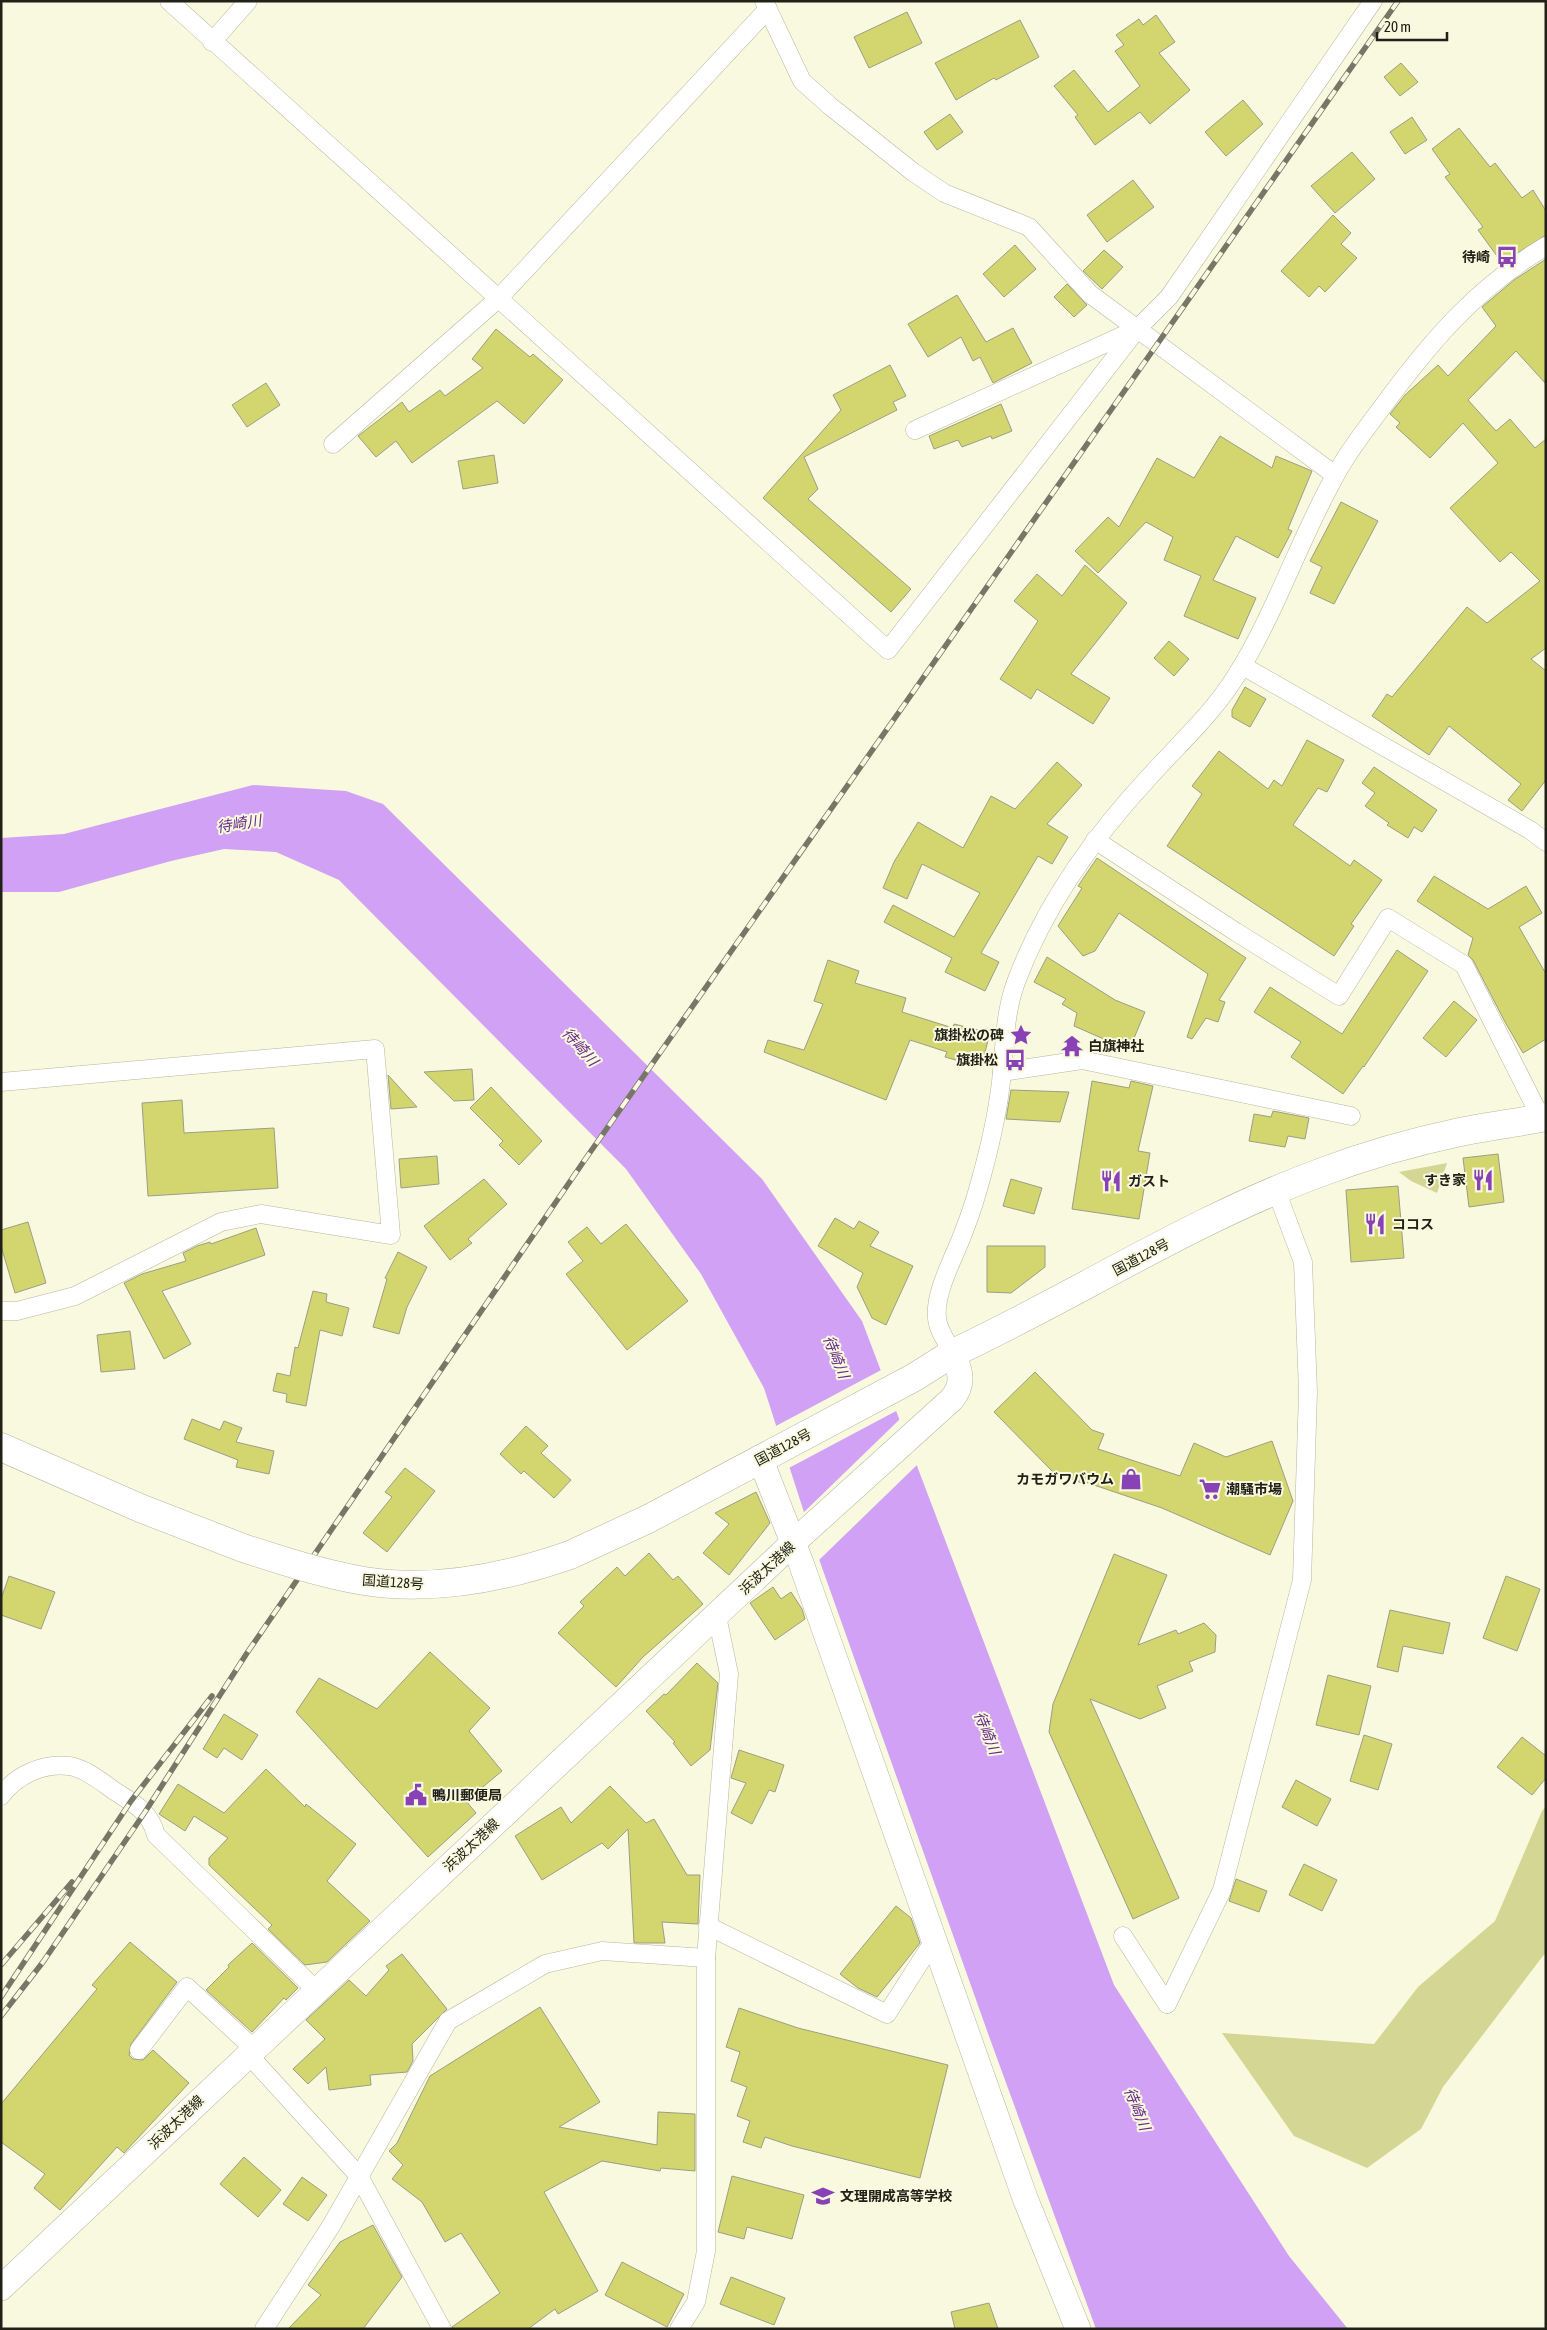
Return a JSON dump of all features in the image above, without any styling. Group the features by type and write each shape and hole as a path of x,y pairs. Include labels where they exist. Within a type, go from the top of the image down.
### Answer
{"highway":[{"name":"国道128号","path":"1,1448 140,1508 243,1548 326,1573 366,1581 427,1585 490,1577 545,1563 570,1554 648,1519 913,1378 953,1353 1211,1220 1276,1190 1366,1156 1461,1132 1544,1118"}],"main road":[{"name":"浜波太港線","path":"1,2288 316,1990 803,1535 929,1421 958,1392 962,1380 953,1353"},
{"path":"769,1454 803,1535 935,1939 1025,2198 1078,2329"}],"street":[{"path":"169,1 212,42 500,298 888,650 1138,328 1169,297 1373,1"},
{"path":"212,42 248,1"},
{"path":"333,444 500,298 766,5 802,81 823,100 913,172 944,193 1029,228 1090,294 1335,475"},
{"path":"953,1353 939,1328 936,1314 939,1299 982,1175 994,1123 1002,1072 1007,1013 1017,979 1050,912 1076,867 1095,840 1150,776 1208,716 1243,666 1335,475 1396,388 1431,344 1477,296 1528,257 1546,246"},
{"path":"915,430 1138,328"},
{"path":"1243,666 1530,830 1546,842"},
{"path":"1095,840 1236,932 1339,996 1388,918 1464,965 1544,1118"},
{"path":"1,1082 375,1049 391,1235 261,1214 221,1222 75,1296 17,1311 1,1311"},
{"path":"1002,1072 1082,1060 1351,1116"},
{"path":"1123,1936 1167,2004 1222,1890 1302,1580 1308,1392 1303,1262 1276,1190"},
{"path":"679,2329 696,2302 706,2251 706,1958 729,1674 717,1616"},
{"path":"1,1796 20,1777 40,1767 70,1766 90,1775 145,1812 153,1822 156,1836 316,1990"},
{"path":"708,1926 888,2014 935,1939"},
{"path":"264,2329 331,2226 448,2021 545,1964 602,1951 706,1958"},
{"path":"139,2050 187,1987 251,2052 359,2176 442,2329"}],"green space":[{"path":"1447,1163 1437,1193 1411,1181 1399,1172"},
{"path":"1546,1806 1546,1952 1443,2087 1421,2129 1367,2168 1294,2136 1222,2033 1374,2044 1418,1987 1495,1921 1542,1811"}],"water":[{"name":"待崎川","path":"253,785 346,791 383,804 762,1179 862,1321 1114,1985 1289,2256 1348,2329 1096,2329 990,2039 820,1562 764,1388 701,1274 626,1169 339,880 276,852 224,849 171,861 59,892 1,892 1,838 64,834"}],"pier":[{"path":"883,1369 898,1410 787,1469 774,1427"},
{"path":"901,1418 918,1464 817,1562 802,1514"}],"building":[{"path":"907,12 922,43 869,68 854,37"},
{"path":"1156,15 1175,42 1159,53 1190,90 1150,124 1140,112 1095,145 1075,117 1078,115 1054,86 1074,70 1108,112 1140,86 1115,51 1124,45 1116,35 1139,19 1143,25"},
{"path":"1020,20 1039,57 996,80 994,78 956,100 935,63"},
{"path":"1401,63 1418,82 1400,96 1384,77"},
{"path":"1243,100 1263,124 1226,156 1205,132"},
{"path":"950,114 963,132 937,150 924,132"},
{"path":"1412,117 1427,140 1405,154 1390,132"},
{"path":"1459,128 1490,167 1495,163 1522,198 1533,190 1546,211 1546,235 1502,263 1478,230 1483,227 1445,177 1450,174 1432,149"},
{"path":"1352,152 1375,179 1335,213 1311,186"},
{"path":"1133,180 1154,207 1107,242 1087,215"},
{"path":"1333,215 1351,233 1341,244 1357,258 1325,292 1319,286 1309,297 1281,271"},
{"path":"1015,245 1036,269 1004,297 983,274"},
{"path":"1104,250 1123,267 1102,289 1083,271"},
{"path":"1546,259 1546,384 1516,351 1468,400 1496,431 1510,419 1535,448 1546,439 1546,648 1531,659 1546,671 1546,780 1522,811 1508,800 1521,784 1449,726 1429,755 1372,716 1387,694 1392,697 1467,607 1487,623 1540,581 1511,552 1500,562 1450,508 1498,463 1463,423 1430,458 1396,427 1400,423 1390,414 1405,395 1438,365 1448,376 1496,326 1482,307 1514,280"},
{"path":"1067,284 1087,305 1074,317 1054,297"},
{"path":"957,295 986,342 1013,328 1032,363 993,383 980,357 973,361 961,337 928,357 908,324"},
{"path":"496,329 530,357 533,354 563,380 524,424 497,401 412,463 396,441 376,457 358,436 402,402 409,412 440,390 445,396 483,368 472,359"},
{"path":"890,365 906,396 893,402 897,410 804,457 818,489 808,499 911,589 891,612 763,498 841,410 833,395"},
{"path":"266,383 280,405 247,427 232,405"},
{"path":"1001,404 1012,431 992,439 991,436 962,447 958,440 934,449 929,436"},
{"path":"1220,436 1272,468 1276,456 1312,471 1288,529 1292,531 1278,558 1236,536 1213,580 1256,598 1238,639 1184,616 1201,576 1164,560 1173,537 1146,522 1098,573 1075,551 1108,517 1119,527 1157,458 1194,478"},
{"path":"494,455 498,483 463,489 458,461"},
{"path":"1341,502 1378,521 1334,604 1310,593 1322,567 1310,561"},
{"path":"1085,565 1127,603 1071,674 1110,698 1093,724 1037,689 1031,699 1000,679 1038,621 1014,601 1037,574 1062,596"},
{"path":"1169,641 1189,659 1174,676 1154,658"},
{"path":"1245,687 1266,699 1250,727 1232,717 1232,710"},
{"path":"1307,740 1344,760 1327,792 1318,788 1293,825 1350,866 1354,860 1382,880 1351,924 1354,926 1334,956 1167,846 1202,794 1192,786 1219,751 1268,789 1274,780 1282,786"},
{"path":"1057,762 1082,785 1047,824 1068,837 1052,864 1038,856 981,953 999,962 985,991 945,972 952,958 884,922 893,905 954,937 980,893 922,864 907,899 883,888 894,862 918,822 963,848 991,796 1015,809"},
{"path":"1374,767 1437,810 1422,832 1414,827 1408,838 1387,825 1389,823 1365,806 1375,793 1362,783"},
{"path":"1097,858 1246,958 1219,1000 1225,1002 1218,1022 1206,1018 1192,1039 1187,1037 1208,974 1119,913 1095,951 1083,956 1058,926 1082,888 1078,886"},
{"path":"1434,876 1488,909 1526,886 1542,913 1519,927 1546,974 1546,1039 1523,1053 1473,960 1468,955 1473,938 1417,901"},
{"path":"1397,950 1428,971 1364,1067 1343,1094 1291,1057 1301,1042 1254,1012 1270,987 1342,1034"},
{"path":"1047,957 1115,1000 1145,1012 1129,1050 1074,1026 1077,1013 1062,1004 1066,999 1034,982"},
{"path":"828,960 859,971 855,983 906,998 902,1012 953,1028 954,1024 990,1033 981,1067 945,1057 947,1052 910,1040 886,1100 764,1052 768,1040 804,1050 823,1004 814,1001"},
{"path":"1454,1001 1477,1020 1446,1057 1423,1038"},
{"path":"472,1069 474,1100 454,1101 424,1072"},
{"path":"388,1075 417,1107 391,1109"},
{"path":"1092,1081 1129,1088 1131,1081 1153,1086 1138,1151 1150,1153 1139,1219 1072,1209"},
{"path":"491,1087 542,1141 519,1165 499,1145 503,1141 470,1108"},
{"path":"1011,1090 1069,1092 1060,1122 1006,1119"},
{"path":"182,1100 184,1133 274,1128 278,1188 148,1196 142,1103"},
{"path":"1273,1111 1309,1118 1305,1139 1288,1136 1285,1147 1249,1141 1254,1114 1271,1117"},
{"name":"すき家","path":"1498,1154 1504,1202 1469,1207 1463,1158"},
{"path":"437,1156 439,1184 401,1188 399,1159"},
{"path":"484,1179 507,1204 468,1239 472,1243 450,1260 424,1226"},
{"path":"1011,1179 1042,1188 1034,1214 1003,1206"},
{"name":"ココス","path":"1398,1186 1404,1258 1351,1262 1346,1190"},
{"path":"835,1218 854,1229 859,1221 879,1232 870,1246 913,1266 886,1325 872,1318 857,1287 863,1273 818,1246"},
{"path":"28,1222 46,1283 15,1293 1,1246 1,1230"},
{"path":"626,1224 688,1301 627,1350 566,1274 583,1261 568,1242 587,1227 601,1244"},
{"path":"256,1228 265,1255 162,1291 191,1344 164,1359 124,1283 142,1274 186,1261 183,1253 197,1246 210,1242 211,1244"},
{"path":"987,1246 1045,1246 1045,1267 1011,1293 987,1292"},
{"path":"398,1252 427,1267 407,1307 399,1334 373,1327 387,1279 385,1278"},
{"path":"313,1291 327,1294 326,1302 349,1308 342,1336 320,1330 306,1406 286,1402 287,1394 273,1391 277,1373 290,1376 295,1347 298,1348"},
{"path":"130,1331 135,1369 101,1372 97,1335"},
{"path":"1035,1372 1092,1430 1104,1434 1098,1449 1180,1476 1194,1443 1226,1457 1272,1441 1293,1501 1270,1555 1162,1508 1085,1482 1084,1484 1052,1471 994,1412"},
{"path":"192,1419 220,1430 224,1421 242,1428 236,1442 274,1451 269,1474 236,1467 238,1460 184,1439"},
{"path":"526,1426 548,1446 541,1453 571,1480 554,1498 524,1471 521,1474 500,1454"},
{"path":"405,1468 435,1491 387,1552 363,1533 392,1497 385,1492"},
{"path":"756,1492 770,1523 729,1575 703,1553 729,1524 715,1513"},
{"path":"649,1553 673,1580 678,1576 703,1604 643,1657 616,1687 558,1633 584,1606 580,1602 617,1567 625,1576"},
{"path":"1114,1554 1167,1575 1138,1645 1176,1630 1178,1634 1204,1623 1216,1635 1215,1652 1189,1662 1193,1671 1157,1686 1166,1708 1140,1719 1090,1699 1179,1898 1133,1919 1049,1732 1053,1704"},
{"path":"9,1576 55,1592 41,1629 1,1615 1,1599"},
{"path":"1506,1576 1540,1589 1517,1651 1483,1638"},
{"path":"773,1587 781,1599 791,1592 802,1609 805,1619 775,1640 750,1603"},
{"path":"1390,1610 1450,1623 1443,1654 1403,1646 1398,1672 1377,1667"},
{"path":"430,1652 490,1708 469,1731 502,1771 466,1801 476,1813 428,1857 296,1712 319,1678 377,1709"},
{"path":"697,1663 718,1683 710,1750 691,1766 673,1743 675,1742 646,1711 664,1694 666,1695"},
{"path":"1328,1675 1371,1686 1359,1735 1316,1725"},
{"path":"224,1714 258,1735 242,1760 224,1748 217,1758 203,1749"},
{"path":"1364,1735 1392,1744 1378,1790 1350,1781"},
{"path":"1522,1737 1546,1756 1546,1778 1532,1795 1497,1767"},
{"path":"739,1750 784,1765 775,1792 769,1790 752,1824 731,1813 746,1783 731,1778"},
{"path":"266,1769 305,1807 306,1804 356,1844 327,1881 370,1921 327,1962 305,1965 268,1929 272,1925 209,1865 209,1858 228,1838 194,1816 185,1831 159,1814 178,1784 224,1813"},
{"path":"1296,1780 1331,1799 1317,1826 1282,1807"},
{"path":"610,1786 646,1823 654,1819 687,1875 700,1875 698,1924 662,1922 665,1943 634,1943 628,1829 608,1849 602,1843 542,1880 515,1836 561,1807 571,1823"},
{"path":"1304,1864 1337,1880 1322,1911 1289,1895"},
{"path":"1236,1879 1267,1891 1259,1912 1229,1901"},
{"path":"896,1906 911,1918 920,1943 877,1997 858,1988 840,1974"},
{"path":"130,1942 177,1982 131,2044 129,2055 133,2059 143,2060 153,2050 189,2083 124,2153 117,2147 60,2210 34,2188 45,2174 1,2142 1,2104 97,1989 92,1985"},
{"path":"252,1943 298,1988 286,2000 284,1998 252,2032 206,1990 229,1967 228,1965"},
{"path":"402,1954 447,2009 412,2044 413,2061 407,2072 370,2075 371,2085 329,2090 326,2067 308,2084 293,2069 325,2039 306,2020 349,1980 366,1996 389,1970 386,1966"},
{"path":"540,2007 600,2102 559,2127 657,2145 658,2112 695,2114 695,2171 661,2168 660,2171 602,2161 544,2192 598,2291 558,2314 555,2309 528,2329 453,2329 452,2327 500,2293 461,2233 445,2242 422,2202 392,2179 403,2165 389,2151 397,2143 430,2076"},
{"path":"739,2008 798,2028 948,2065 920,2178 792,2146 765,2137 761,2148 743,2142 750,2121 737,2116 747,2087 731,2081 740,2052 726,2047"},
{"path":"244,2157 281,2190 258,2217 220,2184"},
{"path":"732,2176 804,2195 792,2239 747,2227 744,2239 718,2232"},
{"path":"302,2177 327,2195 308,2221 283,2204"},
{"path":"373,2225 402,2277 363,2329 288,2329 321,2295 308,2285 340,2242"},
{"path":"622,2262 684,2294 667,2327 605,2295"},
{"path":"731,2277 785,2298 774,2325 720,2304"},
{"path":"989,2303 998,2329 955,2329 951,2312"}],"railway":[{"path":"1,2016 43,1962 145,1812 247,1653 584,1161 1398,1"},
{"path":"1,1997 131,1801 212,1696"},
{"path":"1,1965 72,1882"}],"place":[{"name":"待崎","path":"1507,257"},
{"name":"旗掛松の碑","path":"1021,1035"},
{"name":"白旗神社","path":"1072,1046"},
{"name":"旗掛松","path":"1015,1060"},
{"name":"すき家","path":"1483,1180"},
{"name":"ガスト","path":"1111,1181"},
{"name":"ココス","path":"1375,1224"},
{"name":"カモガワバウム","path":"1131,1479"},
{"name":"潮騒市場","path":"1210,1489"},
{"name":"鴨川郵便局","path":"416,1795"},
{"name":"文理開成高等学校","path":"823,2196"}]}
